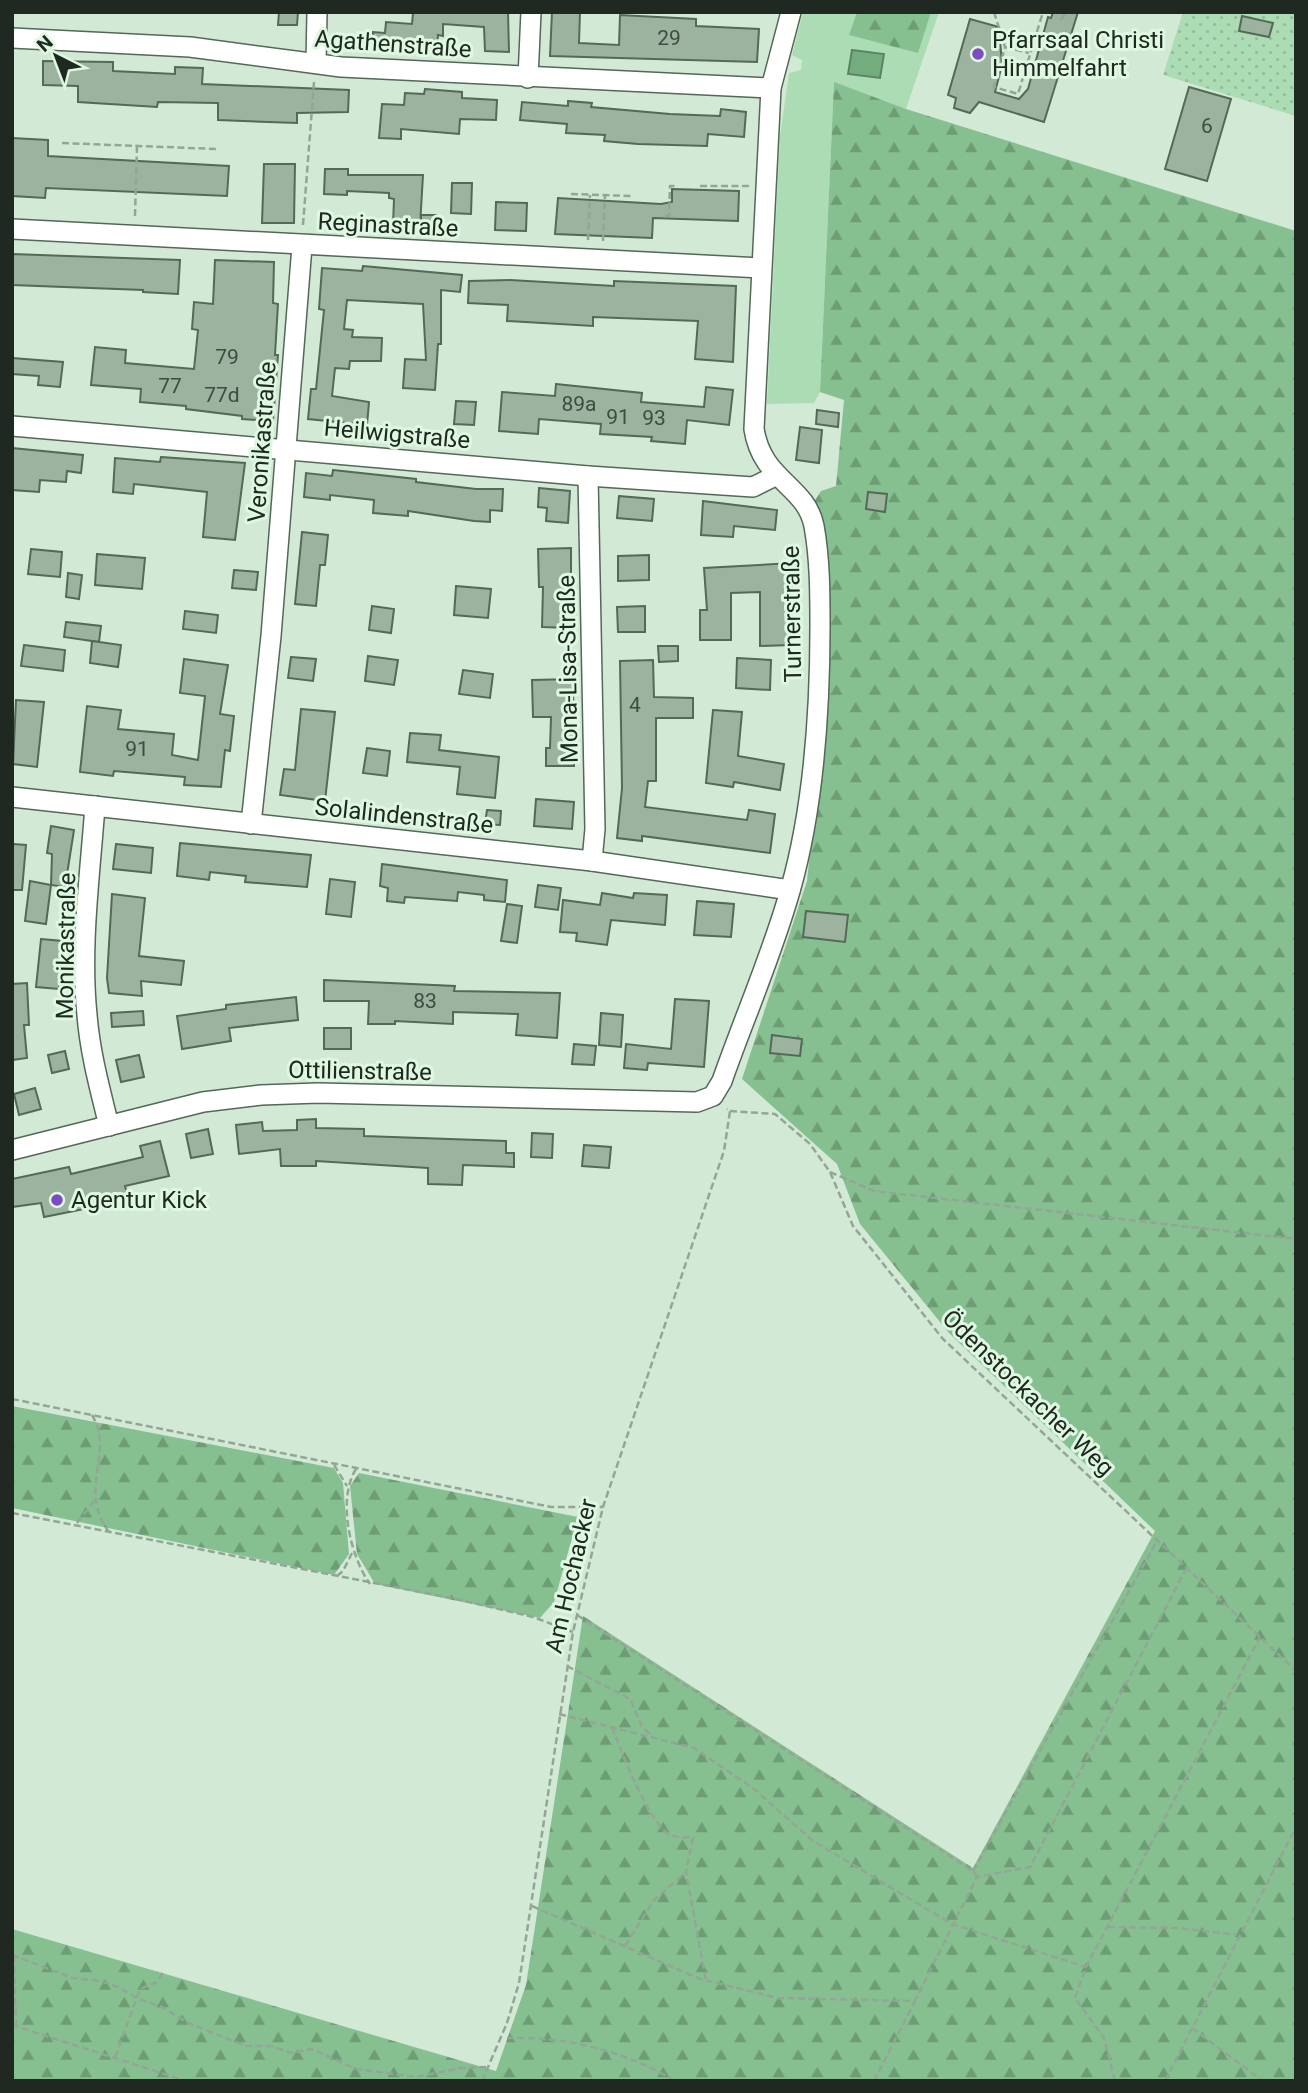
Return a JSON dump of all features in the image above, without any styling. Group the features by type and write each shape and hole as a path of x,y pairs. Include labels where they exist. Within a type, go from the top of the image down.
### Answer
{"street":[{"path":"316,64 317,12"},
{"path":"528,78 531,12"},
{"name":"Turnerstraße","path":"713,1096 722,1081 790,890 817,734 820,570 809,509 794,491 775,476 762,457 754,429 771,88 791,12"},
{"name":"Agathenstraße","path":"12,37 190,47 316,64 528,78 771,88"},
{"name":"Reginastraße","path":"12,229 761,268"},
{"name":"Veronikastraße","path":"251,824 271,636 302,246"},
{"name":"Heilwigstraße","path":"12,426 588,476 753,487 775,476"},
{"name":"Mona-Lisa-Straße","path":"588,476 595,830 592,861"},
{"name":"Solalindenstraße","path":"12,797 592,861 790,890"},
{"name":"Monikastraße","path":"95,806 85,955 87,1014 93,1064 109,1126"},
{"name":"Ottilienstraße","path":"12,1150 203,1102 261,1095 318,1093 697,1102 713,1096"}],"path":[{"path":"994,12 1005,47 992,89 1018,94 1043,12"},
{"path":"1059,12 1066,13 1061,20"},
{"path":"1005,47 1030,54"},
{"path":"302,246 316,64"},
{"path":"62,143 216,149"},
{"path":"134,236 137,146"},
{"path":"665,216 670,216 670,186 678,186"},
{"path":"700,186 765,187"},
{"path":"572,194 632,196"},
{"path":"590,195 595,260"},
{"path":"595,260 605,195"},
{"path":"713,1096 730,1111"},
{"name":"Ödenstockacher Weg","path":"730,1111 775,1114 810,1144 830,1172 853,1226 943,1339 1296,1671"},
{"name":"Am Hochacker","path":"482,2081 508,2022 519,1983 573,1632 604,1507 702,1222 724,1151 730,1111"},
{"path":"830,1172 874,1191 1296,1239"},
{"path":"12,1399 551,1507 604,1507"},
{"path":"76,1524 89,1511 94,1501 99,1426 92,1415"},
{"path":"333,1463 347,1486 352,1553 370,1584"},
{"path":"347,1486 357,1468"},
{"path":"94,1501 101,1521 109,1532"},
{"path":"12,1513 452,1598 533,1617 573,1632"},
{"path":"973,1871 1157,1541"},
{"path":"335,1577 343,1571 352,1553"},
{"path":"977,1877 1030,1867 1186,1569"},
{"path":"578,1615 973,1871 977,1877"},
{"path":"1115,2081 1104,2038 1075,1998 1086,1967 1260,1637"},
{"path":"567,1666 630,1699 642,1727 654,1738"},
{"path":"559,1714 694,1748 754,1789 813,1841 952,1924 1086,1967"},
{"path":"612,1727 624,1760 645,1798 651,1817 669,1835 693,1839 686,1872 706,1981"},
{"path":"1165,2081 1296,1827"},
{"path":"625,1947 654,1900 686,1872"},
{"path":"874,2081 977,1877"},
{"path":"532,1906 706,1981 778,1998 915,2001"},
{"path":"1108,1927 1179,1928 1238,1935"},
{"path":"186,2081 14,2026 13,1956 73,1978 100,1981 118,1987 139,1999 162,2007 188,2023 246,2046 270,2046 292,2053 313,2049 356,2069 416,2077 461,2068 488,2067"},
{"path":"115,2057 139,1999 140,1989 157,1982 164,1971"},
{"path":"1192,2028 1263,2081"},
{"path":"507,2038 541,2037 607,2051 675,2081"}],"shaded area":[{"path":"803,12 939,12 906,109 834,83 820,392 814,403 767,404 780,136 789,73 801,70 802,60 792,55"},
{"path":"1183,12 1296,12 1296,116 1163,75"},
{"path":"852,50 884,54 880,78 848,74"}],"green space":[{"path":"857,12 931,12 918,53 849,35"},
{"path":"834,82 906,109 1296,231 1296,2081 12,2081 12,1929 496,2071 526,1985 583,1616 973,1868 1155,1531 949,1333 860,1224 837,1164 742,1079 807,881 828,680 812,505 821,491 836,486 844,400 820,392"},
{"path":"12,1406 334,1468 343,1483 349,1554 334,1575 12,1508"},
{"path":"359,1473 578,1517 554,1602 540,1618 375,1584 357,1554 350,1486"}],"building":[{"path":"279,12 298,12 297,25 278,25"},
{"path":"508,12 509,52 485,51 484,27 443,24 443,36 438,35 437,51 373,46 373,32 385,33 386,22 412,24 413,13"},
{"path":"552,12 580,12 579,43 619,45 620,15 696,19 696,26 759,29 757,62 550,56"},
{"path":"1053,12 1078,12 1044,122 979,102 970,113 954,108 956,98 948,95 970,19 999,27 1002,65 995,92 1019,99 1028,89 1048,17 1051,18"},
{"path":"1242,16 1273,23 1269,37 1239,31"},
{"path":"43,61 113,62 113,71 175,74 175,67 203,68 202,84 349,90 348,112 297,113 297,123 268,122 218,120 218,103 158,102 157,107 78,102 78,86 43,85"},
{"path":"1189,87 1231,99 1207,181 1165,169"},
{"path":"425,89 462,92 462,98 497,100 496,120 460,119 459,134 401,129 401,139 379,138 382,104 404,105 405,93 424,94"},
{"path":"568,101 592,103 591,107 670,114 720,116 721,109 746,112 744,137 708,134 707,146 638,144 604,141 605,135 566,133 567,124 520,120 522,102 568,106"},
{"path":"12,138 48,140 48,156 229,166 227,196 46,188 45,198 12,196"},
{"path":"264,164 295,164 294,223 262,223"},
{"path":"325,169 348,169 348,175 423,175 420,226 393,225 394,199 389,198 389,193 347,191 347,195 324,194"},
{"path":"452,183 472,183 471,214 451,213"},
{"path":"672,189 739,191 738,221 653,218 652,238 555,234 558,198 661,204 672,202"},
{"path":"496,202 527,203 526,231 495,230"},
{"path":"421,215 436,215 436,229 421,229"},
{"path":"12,254 180,260 178,294 12,285"},
{"path":"215,260 274,262 273,303 278,304 275,355 278,355 273,421 242,419 242,416 186,409 186,406 140,402 141,389 91,385 95,347 126,350 125,363 194,369 198,330 192,329 194,302 213,304"},
{"path":"363,266 462,275 460,292 441,290 441,344 438,344 435,390 403,388 405,359 426,360 423,304 347,300 344,329 353,330 352,337 382,338 381,361 350,361 349,369 335,368 332,396 369,402 367,425 308,419 311,389 316,389 324,310 319,309 322,268 362,271"},
{"path":"510,280 614,286 614,281 736,286 733,362 695,359 698,321 593,317 593,326 507,321 508,305 468,303 469,281"},
{"path":"12,358 63,362 60,387 38,385 39,376 12,374"},
{"path":"556,384 642,393 641,402 704,407 706,387 733,390 729,425 687,420 685,444 651,441 652,437 600,434 601,424 539,419 538,434 499,431 502,392 555,396"},
{"path":"456,401 476,402 474,425 454,424"},
{"path":"817,410 839,413 838,427 816,424"},
{"path":"800,427 822,430 819,463 796,460"},
{"path":"12,448 83,455 81,473 67,471 66,482 40,480 39,492 12,490"},
{"path":"161,457 245,463 235,540 203,537 207,492 134,484 133,494 113,492 115,458 160,462"},
{"path":"333,470 476,489 503,489 502,511 490,510 490,522 474,521 408,511 408,516 373,513 374,500 330,495 330,500 304,497 306,473 332,476"},
{"path":"539,488 570,491 568,523 546,521 547,508 538,507"},
{"path":"868,492 887,494 885,512 866,509"},
{"path":"619,496 654,499 652,521 617,518"},
{"path":"703,501 777,510 775,530 734,526 733,537 701,535"},
{"path":"302,532 328,535 325,565 320,565 316,606 295,604"},
{"path":"571,548 571,628 542,627 543,587 539,587 538,549"},
{"path":"31,549 62,552 60,577 28,574"},
{"path":"97,554 145,558 142,589 95,585"},
{"path":"649,555 649,580 618,581 618,556"},
{"path":"793,563 791,645 760,646 760,592 731,593 731,640 700,640 700,610 707,610 704,568"},
{"path":"234,570 258,572 256,590 232,588"},
{"path":"68,573 82,575 79,599 66,597"},
{"path":"456,586 491,589 488,618 454,615"},
{"path":"372,606 394,609 391,633 369,630"},
{"path":"645,606 645,632 618,632 617,607"},
{"path":"185,611 218,615 216,633 183,629"},
{"path":"66,622 101,626 99,642 64,637"},
{"path":"92,641 121,645 118,667 90,663"},
{"path":"24,645 65,650 63,671 21,666"},
{"path":"658,646 678,646 678,661 659,662"},
{"path":"368,656 398,660 394,685 365,681"},
{"path":"291,657 316,659 313,681 288,678"},
{"path":"737,658 771,660 770,690 736,688"},
{"path":"184,659 228,665 220,714 234,716 230,751 225,750 221,787 184,785 185,777 114,771 113,776 80,772 87,706 121,710 118,729 174,734 172,755 198,760 205,696 180,693"},
{"path":"653,660 654,697 693,698 693,718 656,718 656,781 648,781 645,807 747,820 749,810 775,814 770,853 642,836 642,841 617,838 622,788 620,661"},
{"path":"463,670 493,674 490,698 459,694"},
{"path":"573,679 574,766 546,766 546,748 550,748 551,717 533,717 532,680"},
{"path":"16,700 44,702 37,767 13,764"},
{"path":"301,709 335,712 325,801 280,795 284,769 295,770"},
{"path":"713,710 742,712 738,756 784,764 780,790 734,782 733,787 706,783"},
{"path":"410,733 441,735 439,750 499,757 495,798 457,794 460,767 407,762"},
{"path":"367,748 390,751 387,776 363,773"},
{"path":"536,799 574,802 572,829 534,826"},
{"path":"487,810 501,811 500,825 485,824"},
{"path":"51,826 74,830 65,887 51,885 52,854 47,853"},
{"path":"180,843 311,855 307,887 245,882 246,876 210,872 209,880 177,876"},
{"path":"13,844 26,845 22,890 12,890"},
{"path":"116,844 153,848 151,873 113,869"},
{"path":"382,864 507,880 505,902 484,900 484,895 458,892 457,901 405,897 404,903 387,901 388,888 380,886"},
{"path":"330,879 355,882 351,917 326,914"},
{"path":"30,881 51,885 46,924 25,921"},
{"path":"538,885 561,888 558,910 535,907"},
{"path":"602,893 633,898 634,893 667,895 665,925 611,920 607,945 576,941 577,933 560,932 563,900 600,905"},
{"path":"112,894 145,898 139,956 184,961 181,985 141,981 142,996 109,993 107,978"},
{"path":"697,901 734,904 731,937 694,935"},
{"path":"507,904 522,906 517,943 501,941"},
{"path":"806,911 848,915 845,942 803,937"},
{"path":"41,939 63,941 59,989 36,987"},
{"path":"324,980 455,986 454,991 560,993 557,1038 516,1035 518,1014 453,1012 453,1024 395,1021 395,1024 368,1024 369,1001 324,1001"},
{"path":"27,983 29,1025 24,1025 27,1058 12,1060 12,984"},
{"path":"296,997 298,1020 229,1028 231,1041 182,1049 177,1016 226,1009 226,1005"},
{"path":"675,999 709,1001 704,1067 648,1063 647,1070 624,1068 626,1044 671,1049"},
{"path":"143,1011 144,1025 112,1027 111,1013"},
{"path":"601,1013 623,1015 621,1047 599,1045"},
{"path":"324,1028 351,1028 351,1049 324,1049"},
{"path":"772,1035 802,1039 800,1056 770,1053"},
{"path":"574,1044 596,1046 594,1065 572,1064"},
{"path":"65,1051 69,1069 52,1073 48,1055"},
{"path":"139,1055 144,1077 121,1082 116,1060"},
{"path":"35,1088 41,1109 19,1115 14,1094"},
{"path":"316,1119 316,1128 364,1129 364,1136 506,1141 506,1153 514,1153 514,1167 463,1165 462,1185 428,1184 428,1168 316,1161 316,1166 281,1166 280,1149 239,1154 236,1125 262,1122 263,1131 297,1130 297,1120"},
{"path":"208,1129 213,1154 191,1158 186,1134"},
{"path":"532,1133 553,1134 552,1158 531,1157"},
{"path":"160,1141 169,1176 125,1186 129,1200 44,1217 41,1203 12,1207 12,1179 69,1167 71,1174 143,1157 140,1146"},
{"path":"584,1145 611,1147 609,1168 582,1166"}],"place":[{"name":"Pfarrsaal Christi Himmelfahrt","path":"978,54"},
{"name":"Agentur Kick","path":"57,1200"}]}
